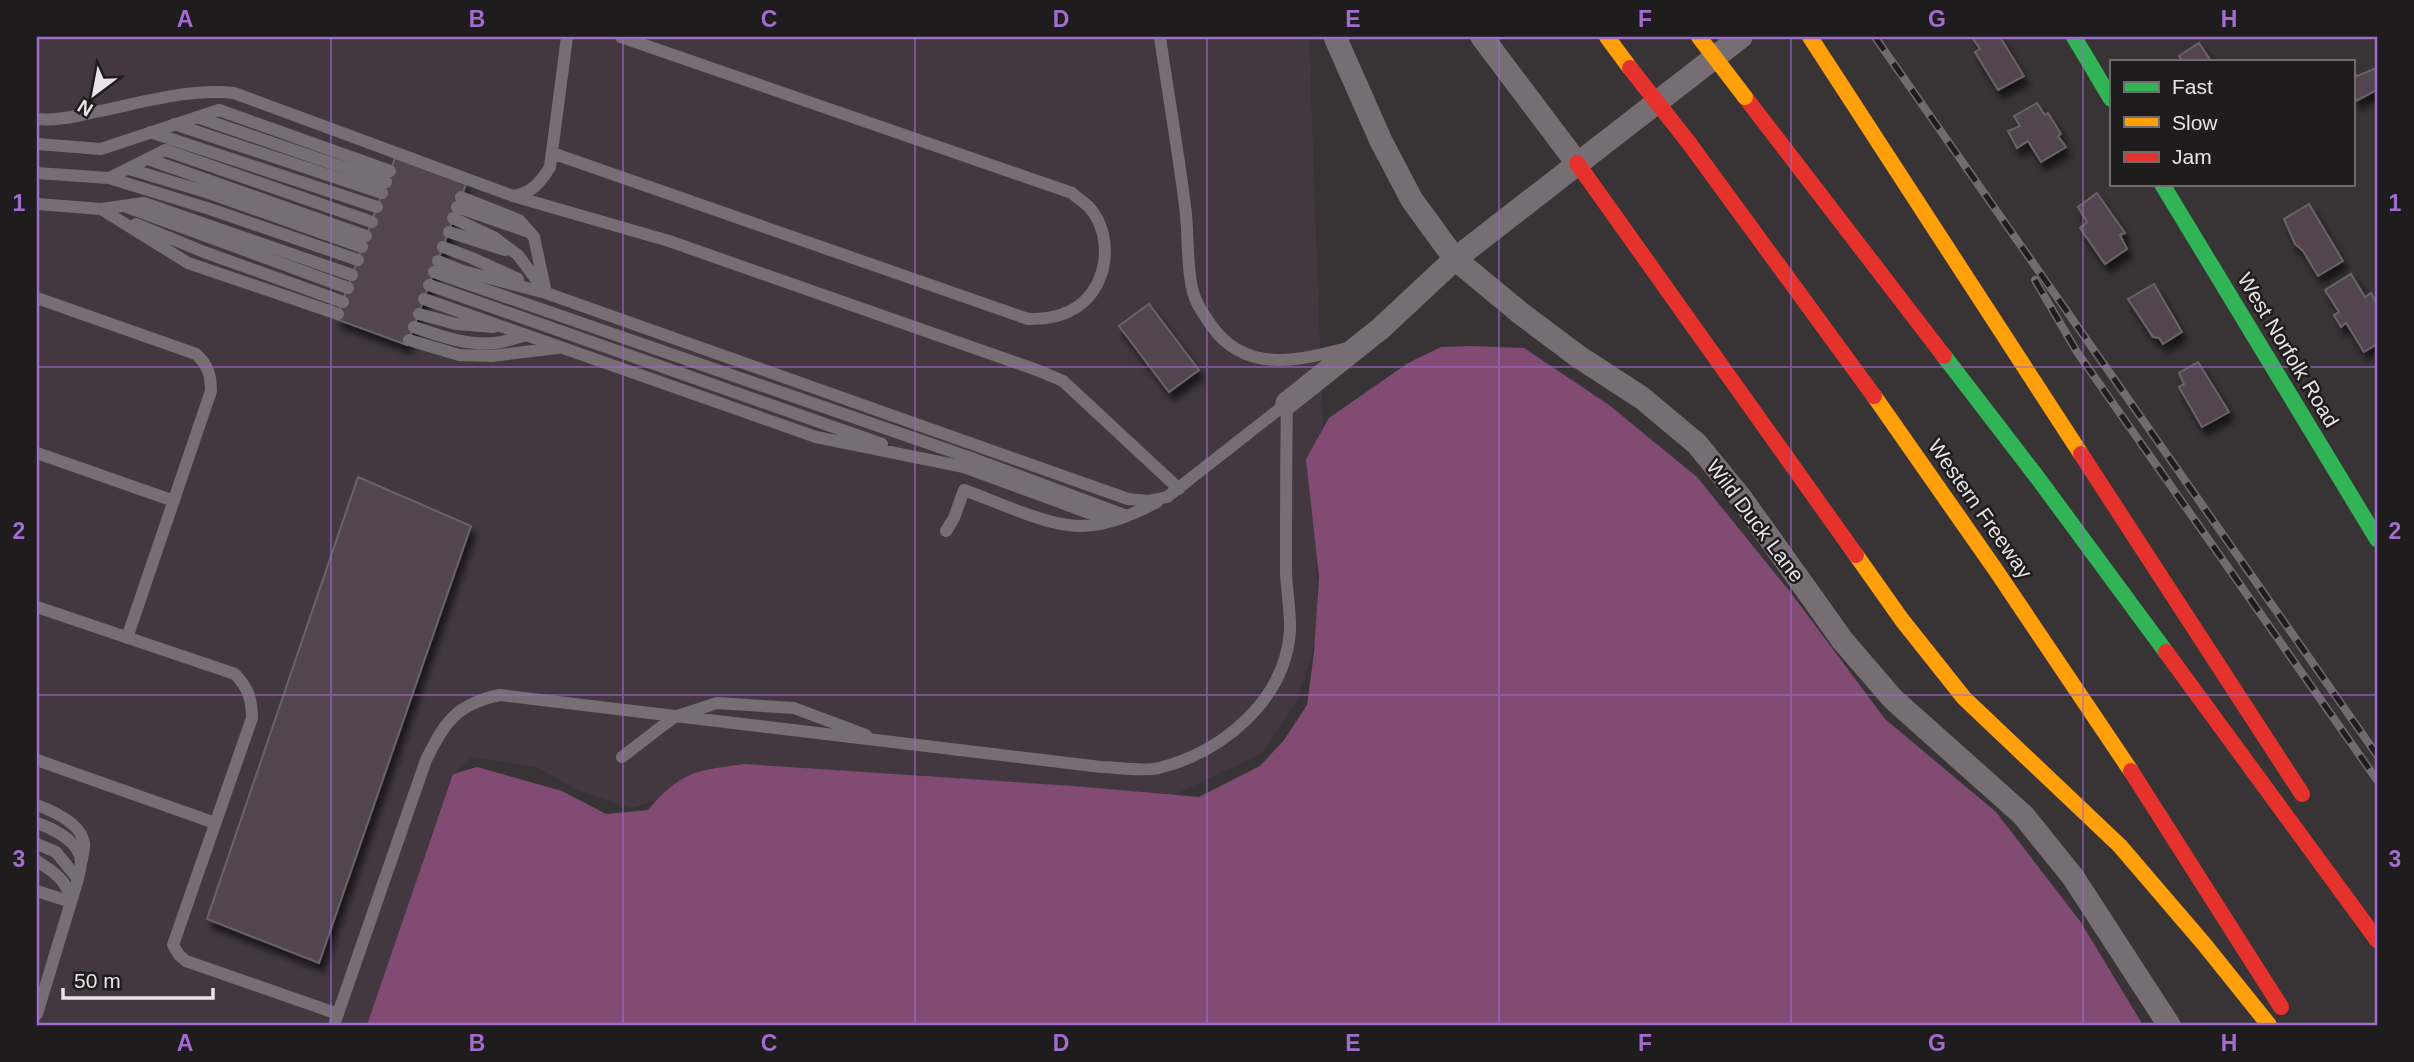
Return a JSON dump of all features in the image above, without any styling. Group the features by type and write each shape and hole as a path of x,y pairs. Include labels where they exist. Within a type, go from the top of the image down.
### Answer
{"main road":[{"name":"Western Freeway","path":"1607,37 1826,327 1991,561 2091,707 2292,1025"},
{"path":"1699,37 2045,488 2377,940"},
{"path":"1810,37 2309,806"},
{"path":"2074,37 2110,97"},
{"path":"1577,163 1902,620 1964,698 2120,846 2269,1025"},
{"name":"West Norfolk Road","path":"2163,186 2377,539"}],"street":[{"name":"Wild Duck Lane","path":"1335,37 1381,141 1412,200 1455,259 1518,312 1579,357 1642,398 1697,444 1741,498 1843,641 1893,699 2023,815 2073,877 2169,1025"},
{"path":"1482,37 1577,163"},
{"path":"1287,403 1361,345 1455,259 1741,37"}],"lane":[{"path":"513,196 529,193 550,167 567,37"},
{"path":"552,153 1028,319 1051,319 1073,310 1091,295 1102,274 1106,251 1101,228 1090,208 1072,193 621,37"},
{"path":"1160,37 1186,209 1193,292 1202,312 1221,339 1243,354 1271,361 1308,359 1361,345"},
{"path":"37,119 59,118 187,94 213,91 234,93 513,196 669,241 1037,370 1063,381 1179,489"},
{"path":"37,144 101,149 150,131 219,110 386,182 174,124"},
{"path":"150,131 377,207"},
{"path":"109,178 165,150 372,222"},
{"path":"148,159 362,248"},
{"path":"129,169 206,192 362,248"},
{"path":"37,173 109,178 210,209 362,248"},
{"path":"37,204 101,209 144,203 352,275"},
{"path":"123,206 348,288"},
{"path":"457,207 519,220 534,237 546,293 518,255 457,207"},
{"path":"101,209 204,252 343,302"},
{"path":"101,209 188,263 338,314"},
{"path":"449,232 518,255"},
{"path":"443,247 546,293"},
{"path":"433,273 463,271 546,293 1128,499 1148,501 1167,497"},
{"path":"433,273 925,460"},
{"path":"433,273 974,459 1127,516"},
{"path":"37,298 196,354 206,363 211,376 211,391 127,638"},
{"path":"424,299 816,437 964,467 1111,521"},
{"path":"419,314 456,324 489,328 504,326"},
{"path":"527,335 496,343 468,342 412,333 459,355 492,356 564,348"},
{"path":"946,531 964,490 1069,525 1102,524 1127,516 1179,489 1287,403"},
{"path":"37,607 235,674 249,692 251,718 173,945 186,961 336,1020 426,760 442,728 460,710 479,699 500,695 1101,767 1156,769 1192,757 1246,723 1271,689 1284,662 1290,631 1286,578 1287,403"},
{"path":"37,453 174,501"},
{"path":"622,757 674,717 717,703 794,708 884,742"},
{"path":"37,760 215,823"},
{"path":"37,805 67,820 84,842 78,879 37,1014"},
{"path":"37,823 66,838 82,860"},
{"path":"37,844 56,852 78,879"},
{"path":"37,861 62,880 71,894 71,902"},
{"path":"37,891 71,902"}],"shaded area":[{"path":"37,37 1309,37 1323,429 1315,470 1318,633 1297,700 1262,753 1163,800 682,794 630,808 579,791 537,767 471,757 453,774 367,1025 37,1025"},
{"path":"1441,347 1524,348 1609,405 1697,477 1791,593 1885,719 1996,812 2080,921 2143,1025 367,1025 453,774 477,767 562,791 606,814 648,810 670,787 690,775 744,764 1199,797 1260,766 1284,740 1307,705 1319,577 1306,459 1329,418 1408,363"}],"building":[{"path":"1972,37 2000,37 2024,76 1998,90 1975,52 1980,49"},
{"path":"2199,43 2210,60 2181,60 2179,56"},
{"path":"2377,68 2377,90 2356,101 2354,73 2357,76"},
{"path":"2037,103 2045,115 2048,113 2066,147 2041,162 2028,141 2017,148 2008,131 2020,126 2014,116"},
{"path":"395,158 466,184 407,345 336,319"},
{"path":"2097,193 2125,233 2120,235 2127,249 2105,264 2080,228 2087,222 2078,207"},
{"path":"2309,204 2343,261 2318,276 2303,251 2295,244 2284,219"},
{"path":"2351,274 2365,297 2371,293 2377,304 2377,344 2364,352 2346,323 2341,327 2334,315 2339,312 2325,290"},
{"path":"2154,284 2182,332 2163,344 2159,338 2153,337 2128,299"},
{"path":"1149,304 1199,370 1169,392 1119,326"},
{"path":"2198,362 2229,412 2202,427 2179,387 2184,384 2179,373"},
{"path":"358,477 471,526 319,963 207,919"}],"railway":[{"path":"1875,37 2377,755"},
{"path":"2035,280 2077,352 2377,780"}],"traffic: fast":[{"path":"2074,37 2110,97"},
{"path":"2163,186 2377,539"},
{"path":"1944,356 2166,652"}],"traffic: slow":[{"path":"1607,37 1630,68"},
{"path":"1699,37 1745,97"},
{"path":"1810,37 2081,454"},
{"path":"1874,396 2131,771"},
{"path":"1856,555 1902,620 1964,698 2120,846 2269,1025"}],"traffic: jam":[{"path":"1630,68 1689,143"},
{"path":"1745,97 1944,356"},
{"path":"1689,143 1874,396"},
{"path":"1577,163 1856,555"},
{"path":"2081,454 2302,794"},
{"path":"2166,652 2377,940"},
{"path":"2131,771 2281,1007"}]}
